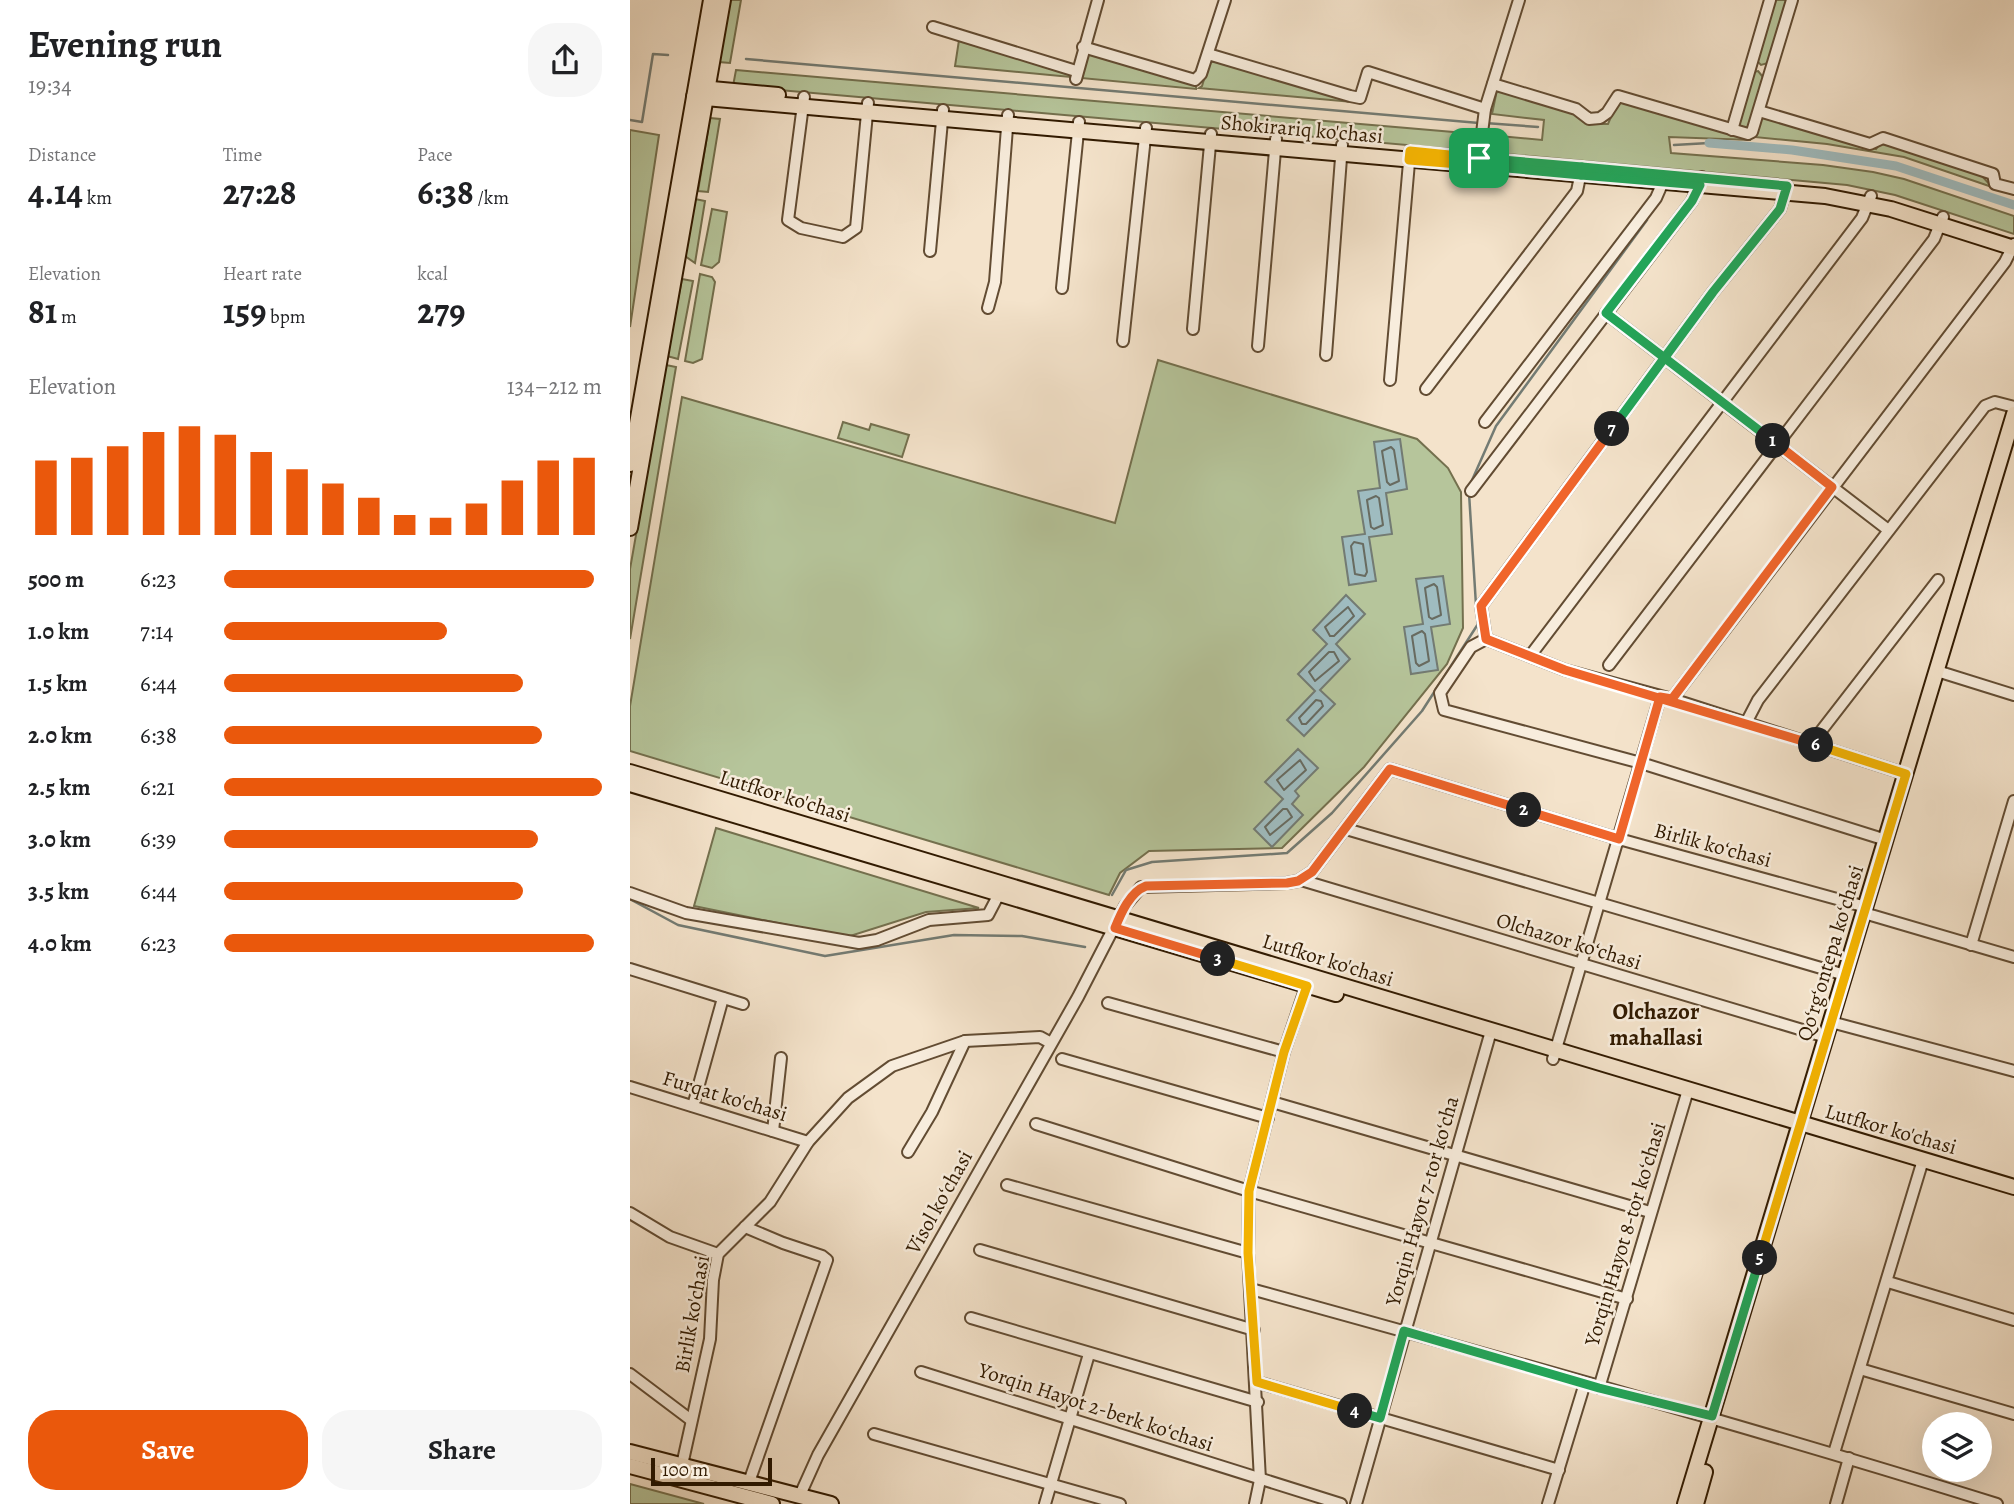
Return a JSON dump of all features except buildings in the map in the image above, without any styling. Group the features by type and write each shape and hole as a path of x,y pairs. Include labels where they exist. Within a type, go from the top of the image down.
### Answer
{"main road":[{"path":"630,528 700,93 711,0"},
{"path":"630,464 700,93 723,0"},
{"name":"Shokirariq ko'chasi","path":"700,93 1787,189 1870,200 2014,245"},
{"name":"Shokirariq ko'chasi","path":"1409,155 1479,158 1663,182 1701,181"},
{"name":"Qoʻrgʻontepa koʻchasi","path":"1696,1504 1717,1418 1867,912 2011,445 2014,414"},
{"name":"Qoʻrgʻontepa koʻchasi","path":"1803,1129 1826,1037 1835,1024 1845,975 1867,912 1906,774 1940,672"},
{"name":"Lutfkor ko'chasi","path":"630,772 1308,981 1922,1164 2014,1187"},
{"name":"Lutfkor ko'chasi","path":"630,784 999,894 1117,923"},
{"name":"Lutfkor ko'chasi","path":"1922,1164 2014,1196"},
{"name":"Qoʻrgʻontepa koʻchasi","path":"1685,1504 1717,1418"},
{"path":"630,1452 831,1504"},
{"path":"630,1466 772,1504"}],"street":[{"path":"933,27 1076,75 1098,0"},
{"path":"1083,47 1192,80 1200,76 1225,0"},
{"path":"1479,158 1484,118 1519,0"},
{"path":"1732,131 1770,0"},
{"path":"1493,84 1576,109 1589,119 1600,118 1607,113 1618,96 1732,131 1750,133 1792,0"},
{"path":"1208,54 1359,101 1368,72 1484,118"},
{"path":"804,102 788,220 801,228 843,237 856,228 867,108"},
{"path":"1759,110 1870,144 1883,138 1993,174 1995,184 2014,189"},
{"path":"930,251 943,114"},
{"path":"988,308 995,282 1008,120"},
{"path":"1062,288 1079,126"},
{"path":"1123,341 1145,132"},
{"path":"1193,329 1210,138"},
{"path":"1258,346 1276,144"},
{"path":"1326,355 1342,149"},
{"path":"1390,380 1409,155"},
{"path":"1426,389 1577,191 1582,171"},
{"path":"1471,491 1692,201 1701,181"},
{"path":"1485,422 1656,198 1663,182"},
{"path":"1486,639 1481,606 1665,358 1780,209 1787,189"},
{"path":"1531,656 1862,218 1870,200"},
{"path":"1609,665 1934,239 1941,220"},
{"path":"1555,1054 1641,763 1666,698 1832,487 2014,245"},
{"path":"1606,313 1887,529"},
{"path":"1746,723 1758,700 1887,529 1985,406 1995,402 2014,407"},
{"path":"1811,744 1938,580"},
{"path":"1886,840 1641,763 1444,710 1440,693 1471,647 1486,639 1565,670 1666,698 1906,774"},
{"path":"1940,672 2014,695"},
{"name":"Birlik koʻchasi","path":"1346,829 1390,769 2014,957"},
{"path":"1971,945 2014,801"},
{"path":"1301,880 1312,872 1346,829 1845,975"},
{"name":"Visol koʻchasi","path":"800,1496 818,1455 1135,893 1146,886 1287,883 1301,880"},
{"name":"Olchazor koʻchasi","path":"1301,880 1826,1037"},
{"path":"630,893 686,912 859,943 877,940 929,920 988,915 999,894"},
{"path":"630,969 743,1004"},
{"path":"1255,1504 1260,1480 1257,1382 1248,1253 1249,1191 1284,1052 1308,981"},
{"path":"693,1106 723,998"},
{"path":"1108,1003 1284,1052"},
{"path":"1835,1024 2014,1071"},
{"name":"Yorqin Hayot 7-tor koʻcha","path":"1356,1504 1489,1035"},
{"name":"Birlik ko'chasi","path":"682,1465 710,1339 713,1280 719,1254 770,1202 808,1142 848,1098 878,1074 908,1059 965,1041 1040,1037 1051,1043"},
{"path":"908,1152 937,1103 965,1041"},
{"path":"774,1131 781,1058"},
{"path":"1062,1059 1268,1118"},
{"name":"Furqat ko'chasi","path":"630,1087 808,1142"},
{"name":"Yorqin Hayot 8-tor koʻchasi","path":"1599,1388 1687,1094"},
{"path":"1272,1102 1650,1212"},
{"path":"1036,1124 1249,1191 1627,1298"},
{"path":"1834,1453 1922,1164"},
{"path":"1007,1185 1248,1253"},
{"path":"630,1213 670,1237 719,1254"},
{"path":"745,1227 827,1260 749,1482"},
{"path":"980,1250 1254,1330"},
{"path":"1888,1282 2014,1320"},
{"path":"1251,1289 1599,1388 1717,1418 1997,1504"},
{"path":"971,1318 1258,1402"},
{"path":"1045,1504 1089,1354"},
{"path":"1860,1369 2014,1414"},
{"name":"Yorqin Hayot 2-berk koʻchasi","path":"920,1372 1341,1504"},
{"path":"630,1374 691,1420"},
{"path":"1257,1382 1559,1470"},
{"path":"1548,1504 1585,1384"},
{"path":"874,1434 1120,1504"},
{"path":"1836,1504 1849,1458"}],"green space":[{"path":"730,0 741,0 730,63 719,62"},
{"path":"1774,0 1788,0 1768,63 1761,65 1757,61"},
{"path":"959,40 1078,77 1088,53 1196,85 1196,89 955,66"},
{"path":"1214,61 1353,102 1199,88 1209,63"},
{"path":"736,70 1465,133 1476,142 1475,151 733,86"},
{"path":"1758,71 1763,77 1749,126 1738,126 1753,72"},
{"path":"1497,90 1572,111 1589,124 1608,124 1617,103 1624,100 1751,140 1669,137 1671,153 1823,165 1904,179 2014,216 2014,234 1895,195 1847,185 1486,152 1489,135 1542,140 1544,120 1492,114"},
{"path":"1762,116 1876,149 1882,141 1982,176 1992,187 1904,157 1827,144 1754,137"},
{"path":"710,118 720,119 708,192 698,191"},
{"path":"630,130 659,135 630,327"},
{"path":"695,199 705,201 695,263 685,256"},
{"path":"712,209 727,212 719,262 712,268 701,265"},
{"path":"700,274 712,277 715,282 702,359 693,363 685,361"},
{"path":"682,279 693,281 678,359 667,356"},
{"path":"1158,360 1417,439 1448,468 1461,492 1463,628 1447,664 1364,767 1282,848 1149,851 1120,873 1109,895 630,751 630,706 682,397 1115,523"},
{"path":"666,365 676,367 630,639 630,569"},
{"path":"843,422 869,430 871,424 909,435 902,457 838,438"},
{"path":"716,828 979,908 926,912 847,937 694,906"},
{"path":"630,1484 704,1504 630,1504"}],"water":[{"path":"1400,439 1407,489 1386,493 1392,534 1369,537 1376,581 1349,585 1342,537 1365,534 1358,491 1380,488 1374,442"},
{"path":"1443,576 1450,624 1431,627 1438,670 1411,674 1404,627 1423,624 1416,579"},
{"path":"1346,595 1365,614 1336,644 1350,659 1320,690 1335,704 1304,736 1287,720 1315,691 1298,674 1327,644 1313,630"},
{"path":"1298,749 1318,768 1295,791 1299,796 1292,804 1303,815 1272,847 1254,829 1283,799 1265,782"}],"waterway":[{"path":"630,120 642,122 653,54 668,55"},
{"path":"746,59 1479,123"},
{"path":"1485,123 1538,127"},
{"path":"1674,145 1709,143"},
{"path":"1709,143 1792,150 1896,166 2014,205"},
{"path":"1469,487 1496,426 1647,220"},
{"path":"1469,493 1476,605"},
{"path":"1112,895 1126,870 1152,862 1287,853 1332,813 1422,711 1478,624 1477,612"},
{"path":"630,899 678,925 825,956 954,935 1022,936 1085,947"}],"district":[{"name":"Olchazor mahallasi","path":"1656,1024"}],"route":[{"path":"1479,158 1410,151 1409,160 1581,175 1582,167 1787,186 1786,200 1780,209 1713,292 1665,358 1481,606 1486,639 1565,670 1672,699 1906,774 1712,1416 1599,1388 1404,1331 1380,1418 1257,1382 1248,1253 1249,1191 1284,1052 1307,986 1115,928 1125,906 1141,887 1287,883 1301,880 1312,872 1390,769 1619,839 1660,697 1672,699 1832,487 1778,446 1665,358 1606,313 1692,201 1700,185 1581,175 1582,167 1479,158"}]}
